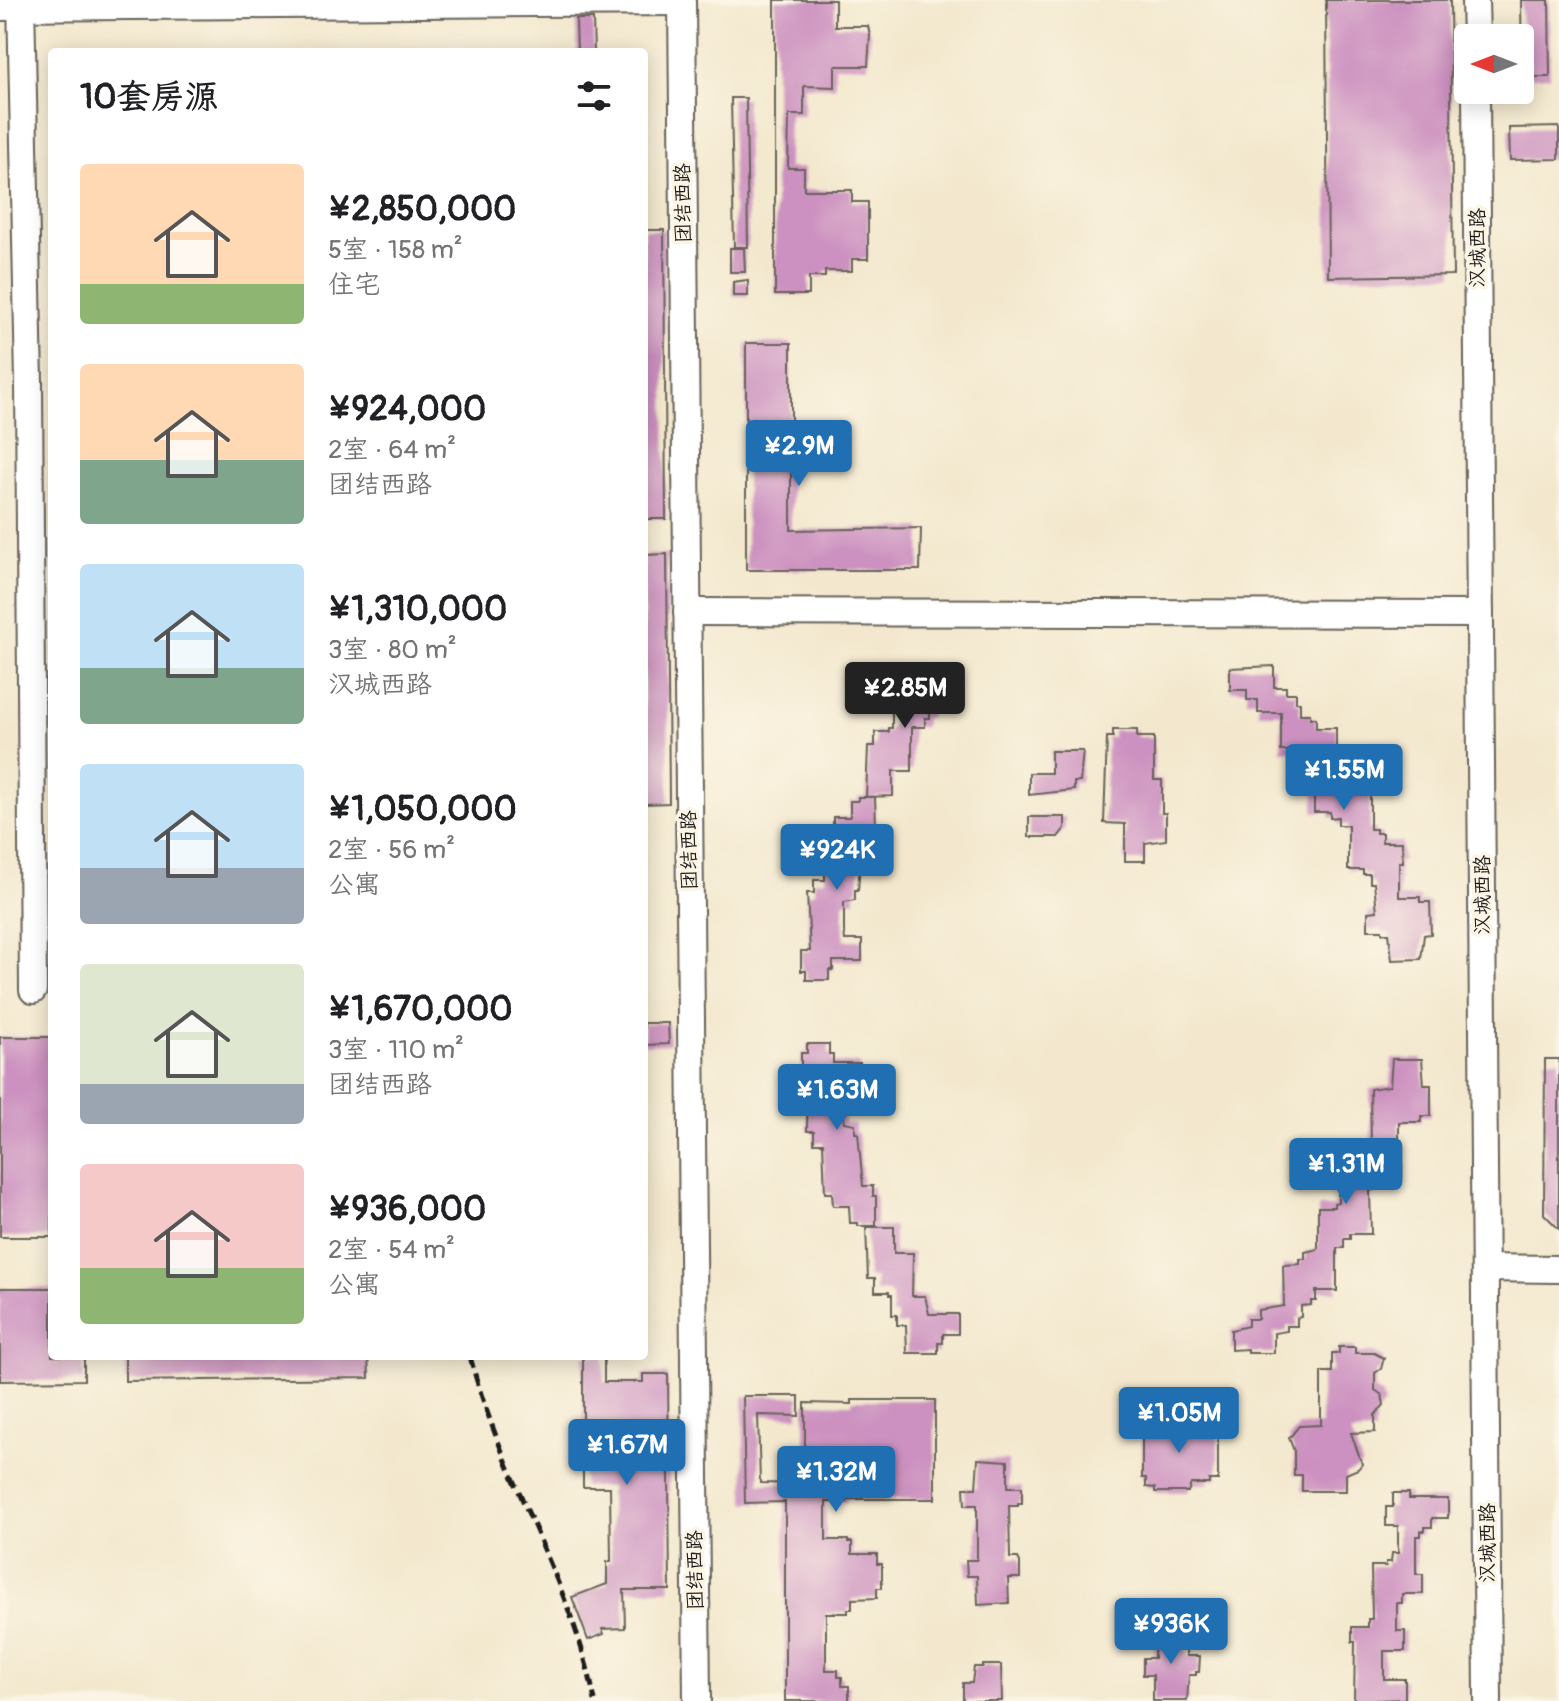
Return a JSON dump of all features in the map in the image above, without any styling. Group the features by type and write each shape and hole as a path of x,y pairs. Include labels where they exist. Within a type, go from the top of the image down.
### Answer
{"street":[{"path":"1475,0 1476,24"},
{"path":"33,990 29,382 14,4 682,1"},
{"name":"团结西路","path":"682,1 697,1701"},
{"name":"汉城西路","path":"1476,104 1488,1701"},
{"path":"687,612 1480,614"},
{"path":"1485,1268 1559,1269"}],"building":[{"path":"775,0 835,0 835,26 868,26 870,35 868,66 835,66 835,87 804,86 804,115 789,115 788,168 804,168 804,190 852,190 852,202 868,202 868,259 852,259 852,271 825,271 825,277 809,277 809,295 775,295"},
{"path":"1326,0 1450,0 1453,275 1328,277"},
{"path":"1521,0 1549,0 1550,77 1534,77 1534,24 1521,24"},
{"path":"576,19 593,19 594,48 577,48"},
{"path":"731,98 746,98 748,247 734,247"},
{"path":"1559,127 1559,159 1510,160 1509,128"},
{"path":"648,230 664,230 666,519 648,519"},
{"path":"730,248 744,248 745,272 730,272"},
{"path":"748,280 748,296 733,296 733,282"},
{"path":"746,343 791,343 791,530 921,528 920,570 746,570"},
{"path":"667,554 669,803 648,804 648,555"},
{"path":"1274,666 1274,687 1286,687 1286,693 1296,693 1300,714 1310,714 1310,718 1316,718 1316,728 1336,728 1336,771 1343,771 1343,776 1349,776 1349,785 1361,786 1370,793 1370,829 1382,833 1382,842 1402,842 1399,897 1420,897 1420,902 1430,902 1431,934 1424,935 1421,959 1392,960 1389,933 1368,930 1368,912 1377,911 1374,883 1370,883 1370,874 1363,874 1363,870 1348,870 1348,825 1338,825 1338,817 1330,818 1330,812 1314,812 1314,768 1304,768 1304,760 1296,760 1296,751 1281,751 1281,713 1258,713 1258,700 1247,700 1247,690 1230,690 1230,668"},
{"path":"907,670 938,670 942,690 957,689 957,710 930,710 930,718 925,718 925,727 912,727 912,771 893,771 893,796 866,797 868,746 875,746 875,732 889,732 892,728 892,708 897,708 897,699 906,699"},
{"path":"1113,730 1137,730 1137,737 1154,737 1154,780 1162,780 1166,840 1145,843 1145,861 1125,861 1125,824 1104,823 1107,737 1113,737"},
{"path":"1051,751 1083,751 1080,782 1074,782 1074,790 1029,795 1029,773 1051,773"},
{"path":"858,797 875,797 876,828 873,828 873,837 862,837 858,890 855,890 855,900 844,902 844,931 845,940 862,940 862,961 833,961 829,980 806,980 806,971 801,971 801,951 810,951 807,893 814,893 814,880 825,880 825,830 833,830 833,817 850,817 850,801 858,801"},
{"path":"1029,817 1065,817 1065,828 1058,837 1029,837"},
{"path":"648,1023 668,1023 669,1044 648,1045"},
{"path":"0,1037 48,1037 48,1237 0,1237"},
{"path":"807,1044 829,1044 833,1063 860,1063 861,1084 845,1084 844,1122 855,1124 855,1133 858,1133 863,1186 873,1186 873,1196 876,1196 876,1226 850,1223 849,1206 833,1206 832,1193 825,1193 823,1143 814,1143 814,1131 807,1131 808,1072 801,1072 801,1053 807,1053"},
{"path":"1392,1059 1422,1059 1424,1085 1431,1085 1431,1116 1421,1116 1421,1122 1399,1122 1402,1177 1382,1177 1382,1187 1370,1191 1371,1234 1350,1234 1350,1239 1344,1239 1344,1248 1337,1248 1337,1291 1316,1291 1316,1301 1301,1306 1297,1326 1287,1326 1287,1331 1274,1333 1274,1353 1231,1350 1231,1330 1248,1326 1248,1319 1258,1319 1258,1310 1284,1306 1283,1265 1300,1264 1300,1259 1305,1259 1305,1252 1318,1249 1318,1207 1334,1207 1338,1194 1350,1192 1350,1153 1366,1153 1366,1145 1371,1145 1370,1089 1390,1086"},
{"path":"1545,1059 1559,1059 1559,1229 1544,1214"},
{"path":"866,1227 894,1227 894,1253 913,1253 912,1296 925,1296 929,1314 958,1314 958,1334 943,1334 943,1343 938,1343 938,1353 907,1353 906,1325 897,1325 897,1315 892,1315 892,1295 889,1292 875,1292 875,1278 868,1278"},
{"path":"0,1288 48,1288 48,1360 84,1360 84,1380 0,1381"},
{"path":"1339,1347 1355,1347 1355,1353 1374,1353 1384,1358 1381,1369 1375,1373 1375,1390 1382,1395 1384,1405 1375,1415 1375,1432 1351,1433 1362,1464 1346,1474 1346,1491 1302,1491 1302,1475 1294,1475 1294,1451 1289,1438 1299,1426 1321,1425 1321,1372 1332,1372 1332,1353 1339,1353"},
{"path":"125,1360 368,1360 369,1378 125,1381"},
{"path":"583,1360 604,1360 604,1382 643,1382 643,1374 668,1374 670,1590 624,1590 625,1628 602,1629 604,1634 588,1640 572,1597 607,1584 607,1562 611,1562 610,1487 583,1487"},
{"path":"743,1396 799,1396 799,1416 758,1415 760,1483 805,1484 805,1403 935,1400 935,1499 847,1499 847,1502 826,1502 826,1540 848,1540 852,1542 852,1554 877,1554 877,1564 882,1564 882,1588 877,1588 877,1598 852,1599 852,1609 848,1609 848,1613 826,1613 826,1670 838,1670 842,1686 849,1686 849,1701 785,1701 785,1502 745,1503"},
{"path":"1155,1419 1188,1419 1191,1426 1218,1431 1218,1480 1209,1480 1209,1484 1191,1484 1188,1492 1155,1492 1155,1488 1146,1487 1146,1478 1142,1478 1142,1433 1146,1433 1146,1424 1155,1424"},
{"path":"978,1459 1008,1461 1008,1487 1022,1487 1022,1503 1009,1506 1010,1558 1018,1558 1020,1562 1020,1578 1008,1578 1009,1603 978,1605 977,1576 967,1576 966,1560 977,1560 977,1505 965,1505 964,1488 976,1488"},
{"path":"1393,1493 1409,1493 1409,1499 1448,1499 1448,1518 1432,1518 1432,1527 1425,1527 1421,1536 1416,1536 1416,1574 1423,1574 1423,1594 1402,1594 1402,1603 1397,1603 1397,1631 1405,1631 1405,1651 1384,1651 1384,1679 1405,1679 1405,1699 1354,1701 1355,1642 1352,1642 1352,1627 1368,1627 1368,1619 1372,1619 1371,1566 1386,1566 1386,1562 1391,1562 1392,1553 1398,1553 1398,1526 1386,1526 1386,1507 1393,1507"},
{"path":"1155,1629 1187,1630 1186,1656 1200,1656 1199,1672 1189,1675 1187,1701 1153,1701 1153,1675 1143,1675 1143,1658 1154,1658"},
{"path":"1001,1665 1002,1701 963,1701 963,1683 972,1683 974,1667"}],"railway":[{"path":"471,1360 499,1443 570,1613 595,1701"}]}
